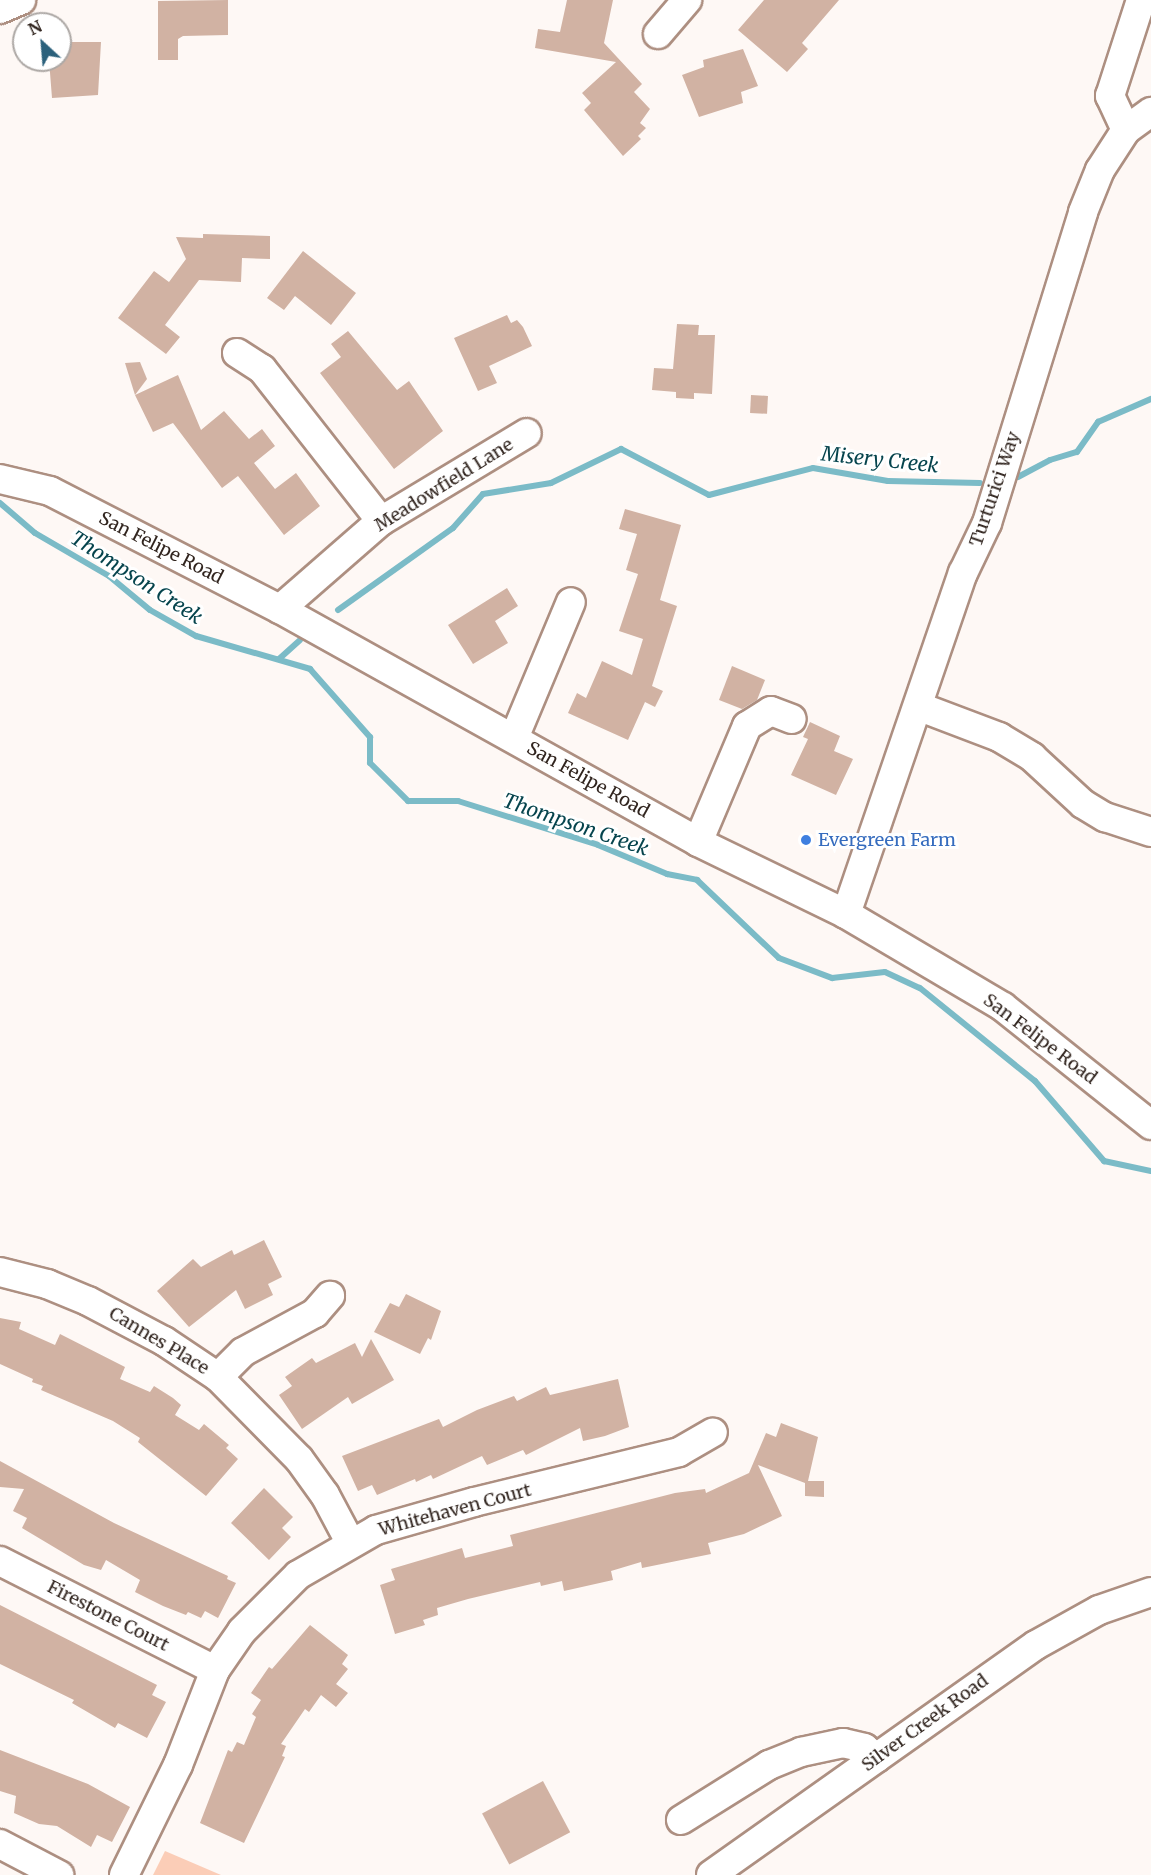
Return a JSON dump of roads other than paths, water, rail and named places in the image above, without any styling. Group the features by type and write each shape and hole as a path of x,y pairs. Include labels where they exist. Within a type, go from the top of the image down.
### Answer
{"street":[{"path":"0,9 21,0"},
{"path":"658,34 687,0"},
{"path":"1126,130 1110,96 1142,0"},
{"name":"Turturici Way","path":"846,914 920,707 963,573 987,523 1083,212 1100,170 1126,130 1151,112"},
{"path":"237,353 262,369 381,521"},
{"name":"Meadowfield Lane","path":"280,609 381,521 527,433"},
{"name":"San Felipe Road","path":"0,480 51,491 280,609 698,842 846,914 1003,1007 1151,1125"},
{"path":"514,738 571,602"},
{"path":"920,707 999,737 1032,757 1083,804 1105,817 1151,832"},
{"path":"698,842 747,726 771,711 792,719"},
{"name":"Cannes Place","path":"0,1272 47,1284 88,1301 156,1336 218,1377 299,1460 330,1503 350,1542"},
{"path":"218,1377 252,1346 315,1313 330,1296"},
{"name":"Whitehaven Court","path":"124,1875 178,1765 215,1670 242,1631 272,1598 298,1575 350,1542 422,1515 679,1452 712,1432"},
{"name":"Firestone Court","path":"0,1561 215,1670"},
{"name":"Silver Creek Road","path":"711,1875 877,1758 958,1697 1036,1645 1099,1610 1151,1592"},
{"path":"681,1820 770,1765 801,1752 843,1743 864,1748 877,1758"},
{"path":"0,1844 59,1875"}],"waterway":[{"name":"Misery Creek","path":"1018,477 1050,460 1077,452 1098,422 1151,399"},
{"name":"Misery Creek","path":"338,610 453,528 483,494 551,483 621,449 709,495 813,468 888,481 980,483"},
{"name":"Thompson Creek","path":"0,503 35,533 109,576 150,610 196,636 310,669 370,737 370,763 408,801 458,801 598,845 667,874 697,880 779,958 832,978 885,972 920,988 1035,1081 1104,1161 1151,1171"},
{"name":"Misery Creek","path":"279,659 300,640"}],"place":[{"name":"Evergreen Farm","path":"806,840"}]}
